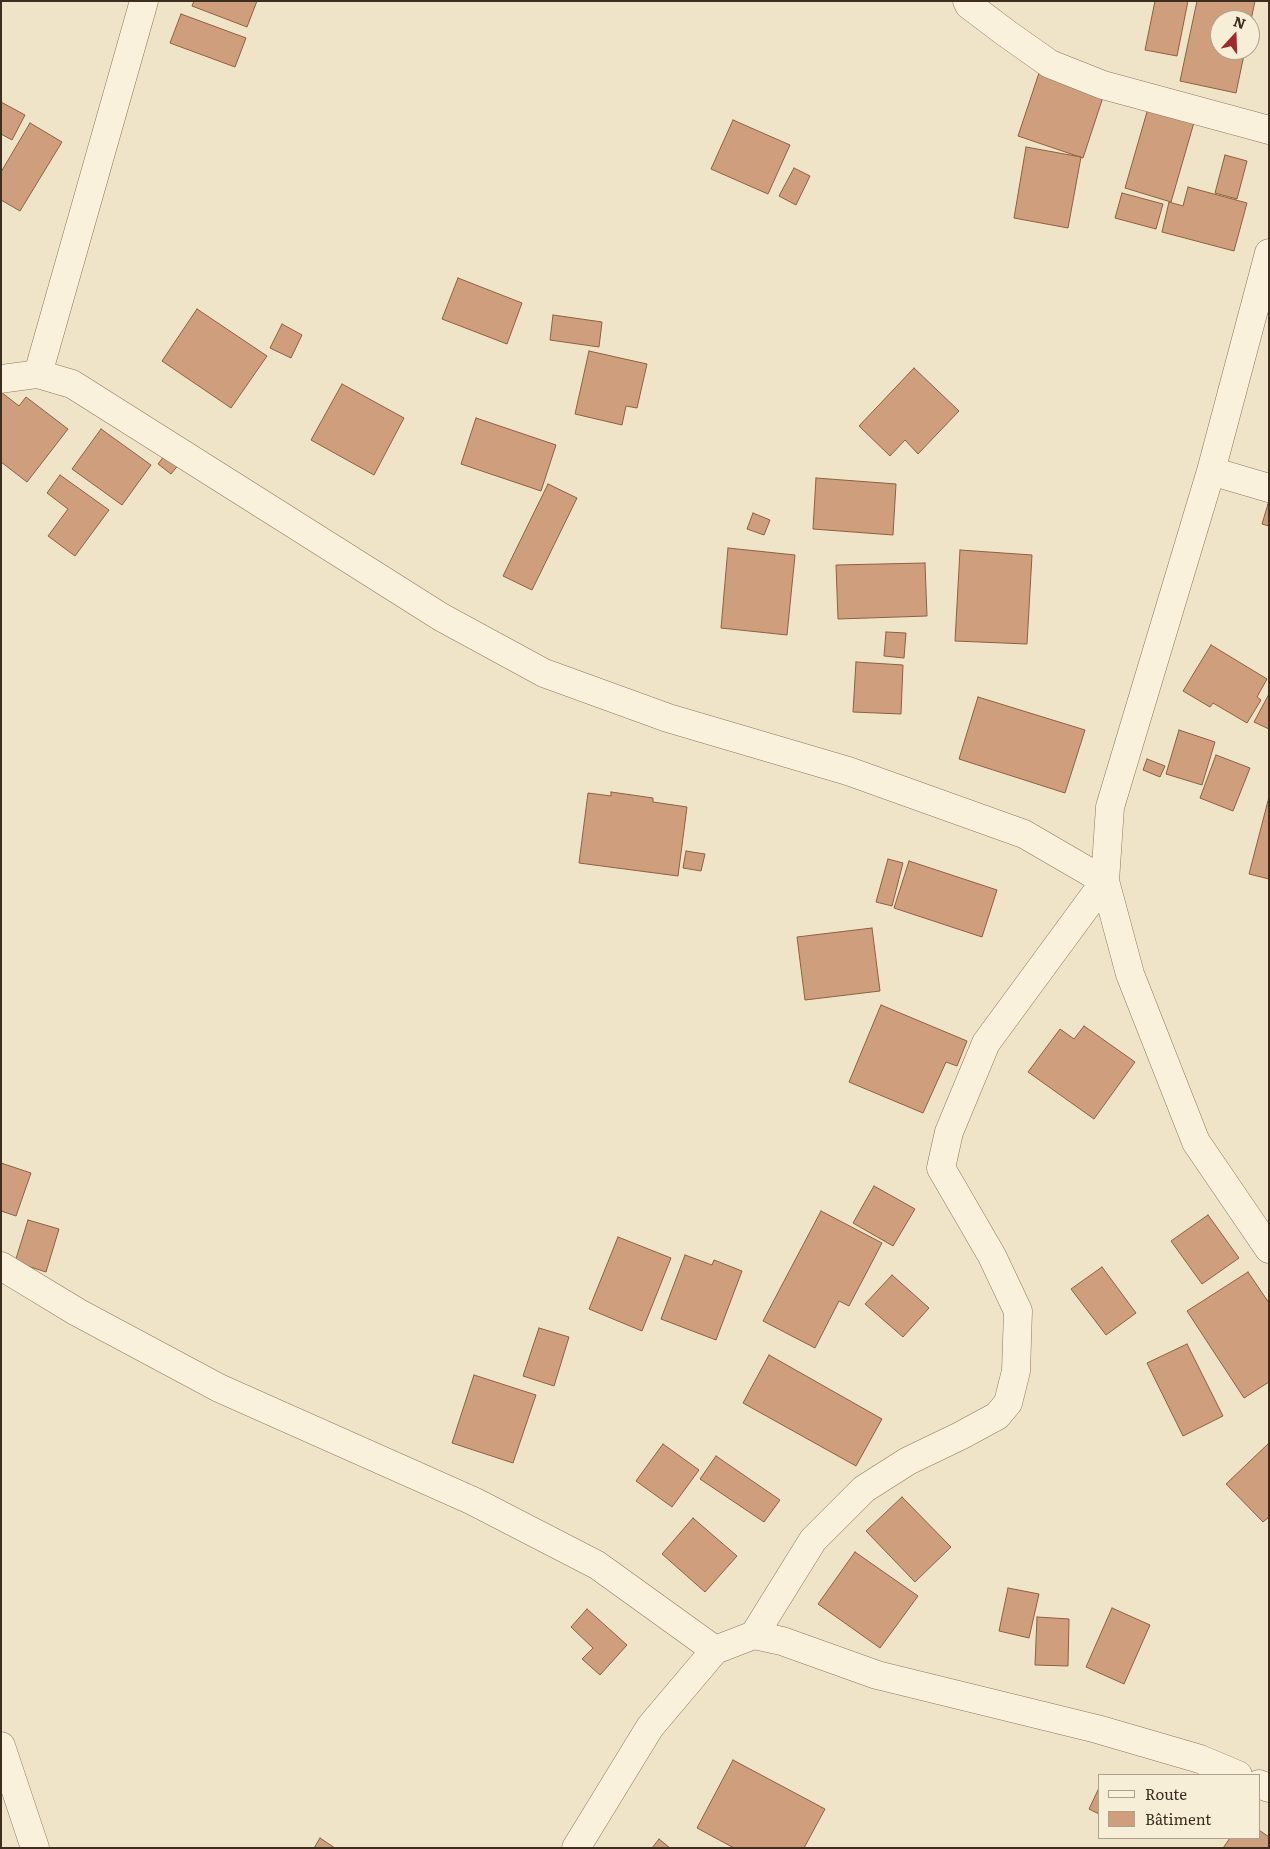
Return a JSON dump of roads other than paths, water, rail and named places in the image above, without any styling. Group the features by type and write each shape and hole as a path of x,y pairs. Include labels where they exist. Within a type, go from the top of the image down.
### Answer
{"street":[{"path":"38,374 144,1"},
{"path":"967,1 969,5 1050,64 1102,85 1269,130"},
{"path":"1269,253 1211,471 1110,807 1105,881 1130,974 1196,1142 1269,1249"},
{"path":"1,379 38,374 72,384 442,617 544,673 668,718 848,771 1024,834 1105,881"},
{"path":"1211,471 1269,488"},
{"path":"576,1848 650,1726 715,1650 754,1634 813,1540 864,1489 908,1461 997,1416 1008,1403 1016,1371 1018,1311 992,1256 941,1168 949,1132 986,1043 1105,881"},
{"path":"1,1266 77,1312 219,1388 474,1501 597,1565 715,1650"},
{"path":"754,1634 782,1641 877,1675 1097,1729 1200,1759 1236,1774"},
{"path":"1,1746 35,1848"}]}
